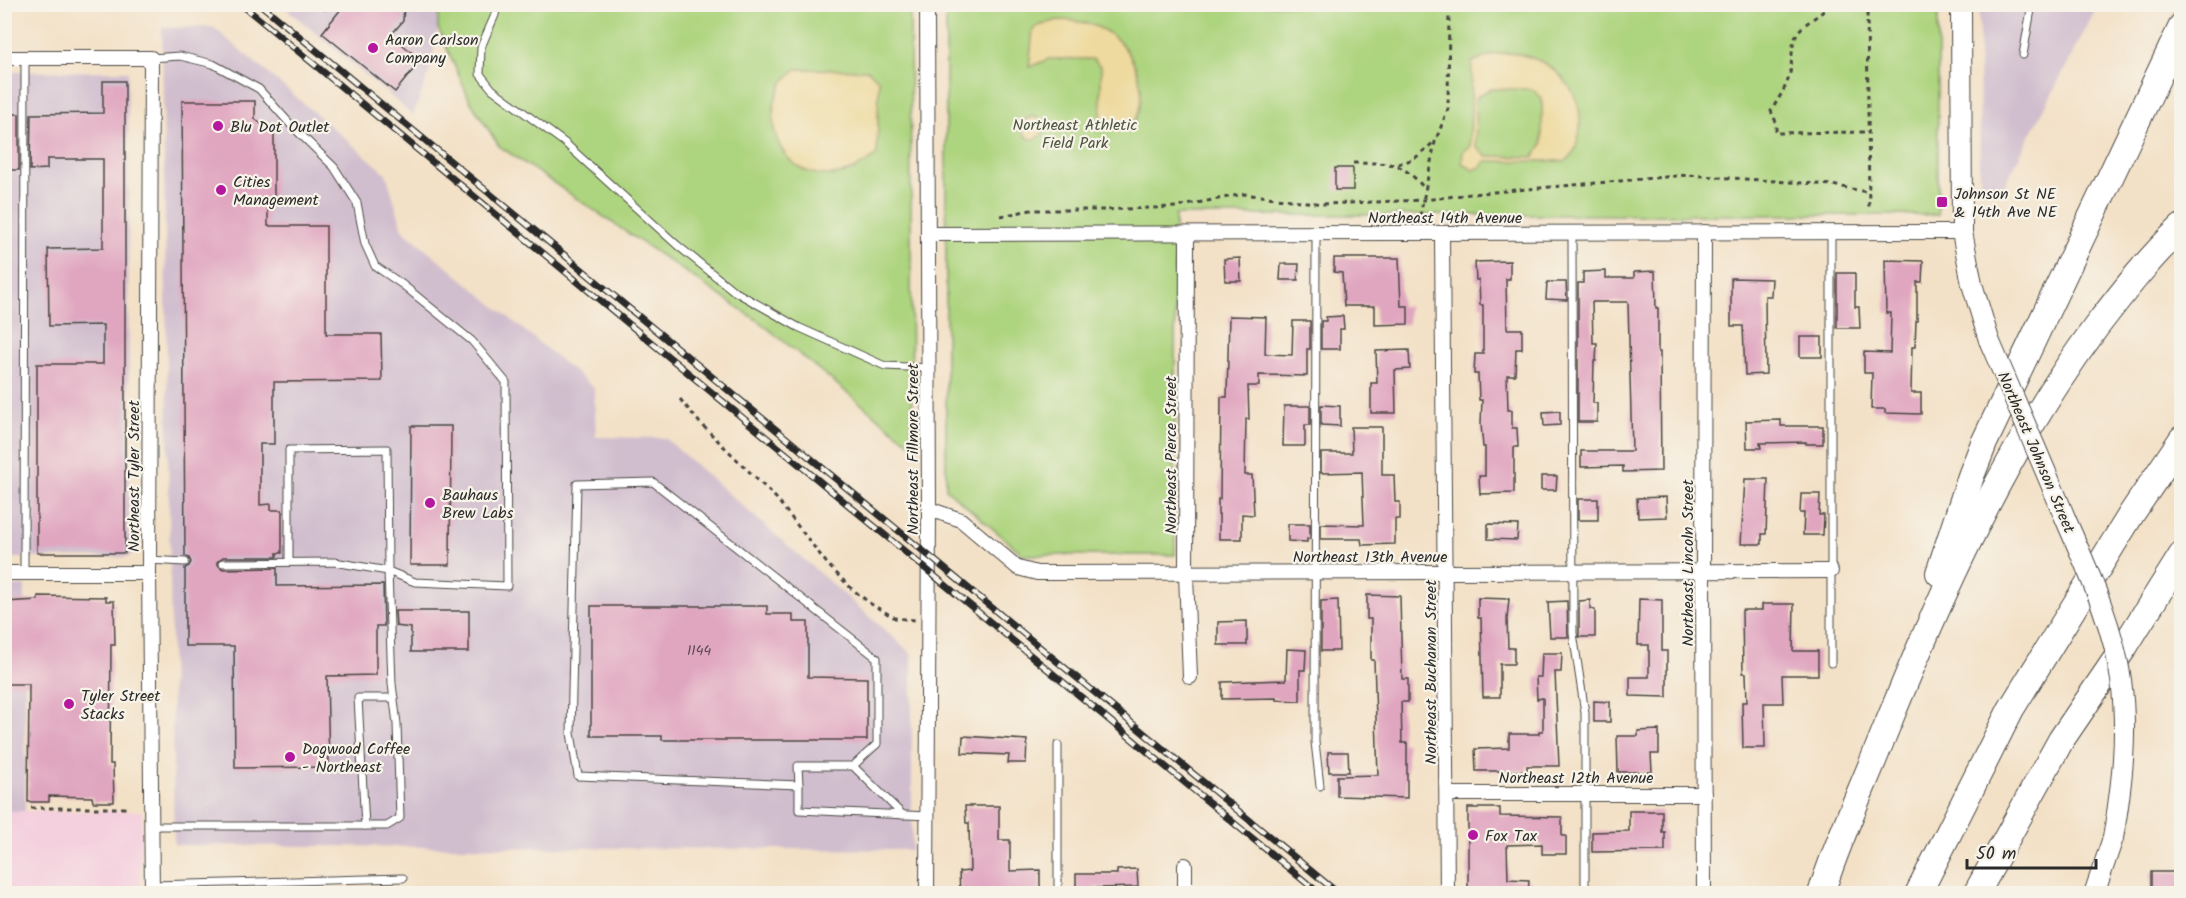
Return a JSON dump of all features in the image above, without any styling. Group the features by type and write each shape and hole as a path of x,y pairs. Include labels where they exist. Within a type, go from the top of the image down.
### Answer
{"highway":[{"path":"1895,707 1971,476 1984,444 2181,26"},
{"path":"1821,894 1895,707 2004,471 2037,412 2073,358 2121,294 2181,227"},
{"path":"1917,894 2011,709 2132,513 2181,439"},
{"path":"1977,894 2061,740 2123,649 2181,555"},
{"path":"2123,649 2181,584"}],"street":[{"name":"Northeast Fillmore Street","path":"927,4 929,509 927,894"},
{"name":"Northeast Johnson Street","path":"1961,4 1962,232 1971,284 1989,340 2089,574 2108,625 2120,678 2125,732 2122,785 2113,838 2094,894"},
{"path":"4,58 151,58"},
{"name":"Northeast Tyler Street","path":"151,58 149,566 152,889"},
{"name":"Northeast Lincoln Street","path":"1704,232 1704,894"},
{"name":"Northeast 14th Avenue","path":"928,234 1962,232"},
{"name":"Northeast Pierce Street","path":"1187,234 1186,574 1190,677"},
{"name":"Northeast Buchanan Street","path":"1442,234 1447,894"},
{"name":"Northeast 13th Avenue","path":"929,509 961,520 1018,568 1037,573 1831,571"},
{"path":"4,573 149,566"},
{"name":"Northeast 12th Avenue","path":"1447,794 1704,794"},
{"path":"1185,865 1185,894"}],"lane":[{"path":"497,4 495,15 481,47 480,74 492,89 565,143 677,245 734,291 798,327 885,366 928,368"},
{"path":"2023,55 2032,4"},
{"path":"151,58 180,56 213,64 259,88 291,125 334,168 357,203 365,244 375,266 403,285 472,341 506,382 507,586 415,582 388,571 334,562 223,563"},
{"path":"24,573 25,58"},
{"path":"1572,232 1573,633 1585,713 1585,894"},
{"path":"1831,232 1831,663"},
{"path":"1316,234 1315,742 1320,786"},
{"path":"152,826 387,826 400,818 388,571 387,449 289,450 289,562"},
{"path":"798,785 578,776 571,733 577,484 653,482 877,658 877,744 854,766 798,766 798,785 798,810 928,816"},
{"path":"149,566 185,562"},
{"path":"365,826 358,698 394,698"},
{"path":"1058,745 1058,894"},
{"path":"854,766 903,815"},
{"path":"152,889 403,879"}],"path":[{"path":"1420,216 1435,142 1448,109 1449,4"},
{"path":"1830,4 1826,10 1803,26 1797,34 1792,47 1788,79 1772,111 1776,122 1776,133 1867,132"},
{"path":"1867,4 1867,192 1869,210"},
{"path":"1353,163 1398,164 1414,159 1435,142"},
{"path":"1398,164 1426,190"},
{"path":"1001,216 1031,210 1176,207 1244,194 1323,204 1424,200 1688,175 1832,185 1867,192"},
{"path":"680,399 700,423 776,498 829,566 852,589 871,604 896,618 929,622"},
{"path":"31,808 130,808"}],"shaded area":[{"path":"282,5 439,5 438,28 431,67 413,115"},
{"path":"1979,5 2098,5 2002,190 1980,191"},
{"path":"213,27 386,173 403,230 594,388 596,437 665,438 912,654 912,850 174,845 162,28"},
{"path":"128,71 129,536 135,538 136,551 128,557 5,558 4,72"},
{"path":"4,586 25,586 25,811 5,811"},
{"path":"5,811 142,811 140,893 5,893"}],"green space":[{"path":"439,5 910,5 912,445 761,323 499,146 470,101 438,28"},
{"name":"Northeast Athletic Field Park","path":"946,5 1938,5 1938,215 1175,215 1175,555 1024,555 946,489"}],"sand":[{"path":"1058,20 1096,26 1118,40 1127,51 1139,77 1141,91 1136,118 1128,129 1095,130 1096,121 1101,116 1101,67 1093,59 1049,59 1029,67 1033,30 1038,26"},
{"path":"1508,53 1540,61 1554,70 1574,94 1579,109 1580,126 1575,149 1567,160 1485,161 1481,167 1473,170 1462,163 1463,151 1470,147 1472,62 1494,54","holes":["1490,89 1532,89 1542,98 1542,145 1534,157 1486,156 1476,147 1475,98"]},
{"path":"796,69 868,70 879,81 877,155 847,172 833,175 810,172 797,166 786,156 774,130 773,115 775,100 781,86"},
{"path":"1033,117 1041,120 1044,128 1041,136 1033,139 1025,136 1022,128 1025,120"}],"building":[{"name":"Aaron Carlson Company","path":"345,4 404,4 403,21 391,35 421,60 395,92 322,33"},
{"path":"103,81 125,81 125,553 37,553 37,364 103,364 103,325 49,326 48,249 103,248 103,159 47,159 47,169 30,170 31,114 103,113"},
{"path":"182,101 255,101 255,119 274,133 274,198 268,198 268,226 326,226 326,334 381,334 382,381 274,382 274,444 260,444 260,505 271,504 271,510 282,510 282,553 277,553 277,557 223,557 217,562 223,569 277,568 277,586 383,585 384,626 376,626 376,675 327,676 329,767 235,768 234,646 185,646 185,568 191,562 185,556"},
{"path":"4,114 19,114 19,170 4,170"},
{"path":"1335,168 1353,168 1353,190 1335,190"},
{"path":"1240,258 1241,281 1225,281 1224,259"},
{"path":"1334,258 1399,258 1401,306 1408,306 1408,324 1375,325 1375,306 1344,306 1342,273 1334,272"},
{"path":"1885,260 1923,261 1922,282 1917,282 1917,321 1915,347 1912,347 1911,393 1921,393 1921,414 1885,413 1885,409 1871,409 1872,373 1864,373 1864,352 1890,353 1891,313 1886,313"},
{"path":"1510,261 1510,279 1506,279 1507,329 1522,329 1522,349 1516,349 1515,375 1507,375 1508,410 1512,410 1512,428 1517,428 1518,447 1514,447 1514,493 1480,494 1479,476 1485,476 1485,447 1483,447 1481,424 1482,400 1479,400 1478,374 1474,374 1475,354 1483,354 1483,305 1480,305 1479,280 1476,280 1475,262"},
{"path":"1281,264 1299,264 1298,280 1280,280"},
{"path":"1606,271 1606,278 1634,278 1634,272 1655,271 1658,352 1660,352 1661,471 1623,472 1623,466 1581,467 1581,451 1632,451 1628,302 1592,302 1593,343 1597,343 1593,403 1597,403 1597,422 1578,422 1578,283 1583,283 1583,272"},
{"path":"1837,273 1855,273 1855,307 1859,307 1860,328 1837,328"},
{"path":"1731,278 1772,279 1771,296 1765,296 1766,374 1745,375 1743,326 1731,326"},
{"path":"1547,282 1566,282 1567,300 1546,299"},
{"path":"1229,316 1266,317 1265,354 1292,355 1293,321 1310,321 1307,376 1259,375 1259,386 1248,386 1249,419 1246,419 1245,475 1252,475 1254,515 1242,514 1242,539 1219,539 1221,397 1227,397"},
{"path":"1343,316 1344,329 1340,329 1340,349 1321,349 1321,321 1326,321 1326,317"},
{"path":"1800,337 1822,337 1822,357 1800,357"},
{"path":"1409,350 1410,369 1395,370 1396,413 1371,413 1371,383 1377,383 1376,351"},
{"path":"1321,405 1340,406 1340,426 1321,425"},
{"path":"1284,406 1310,406 1310,425 1305,425 1305,446 1283,446"},
{"path":"1560,411 1560,425 1544,426 1543,412"},
{"path":"1781,420 1781,426 1823,426 1823,444 1760,443 1761,448 1747,448 1746,421"},
{"name":"Bauhaus Brew Labs","path":"411,426 451,426 450,565 410,565"},
{"path":"1351,427 1382,427 1382,475 1394,475 1395,502 1400,502 1400,519 1395,519 1395,544 1362,545 1361,539 1321,539 1321,524 1364,525 1362,472 1321,473 1321,453 1352,453"},
{"path":"1541,476 1557,476 1556,490 1541,490"},
{"path":"1745,479 1768,479 1766,534 1762,534 1762,544 1741,544"},
{"path":"1801,494 1820,494 1819,515 1824,515 1823,535 1803,535 1804,513 1800,513"},
{"path":"1666,497 1667,517 1638,518 1637,498"},
{"path":"1578,499 1598,499 1598,520 1578,520"},
{"path":"1288,524 1310,524 1310,539 1307,539 1307,542 1288,541"},
{"path":"1488,524 1518,525 1517,540 1488,539"},
{"path":"1367,595 1400,596 1402,679 1408,679 1408,702 1401,702 1402,743 1407,743 1407,798 1337,796 1337,776 1378,775 1374,660 1371,660 1371,619 1367,619"},
{"name":"Tyler Street Stacks","path":"38,596 106,597 106,601 114,601 115,645 111,645 110,764 113,764 114,802 93,802 92,797 49,796 49,802 28,802 29,684 4,684 4,602 38,600"},
{"path":"1478,598 1509,599 1508,648 1514,648 1514,664 1500,664 1500,697 1483,697 1481,618 1478,618"},
{"path":"1639,599 1662,600 1662,651 1667,651 1667,697 1630,696 1630,677 1649,677 1649,645 1638,645"},
{"path":"1338,600 1339,651 1321,651 1321,601"},
{"path":"1590,600 1590,609 1595,610 1595,637 1579,637 1579,601"},
{"path":"1567,601 1568,637 1550,637 1548,602"},
{"path":"1762,604 1794,604 1793,651 1818,651 1818,675 1782,675 1783,703 1764,703 1765,748 1743,748 1742,702 1747,702 1746,673 1743,673 1742,610 1762,610"},
{"path":"591,606 767,606 767,614 793,614 793,622 808,622 808,677 867,678 867,740 662,740 662,736 591,736"},
{"path":"395,611 469,611 469,652 411,652 411,628 396,626"},
{"path":"1247,621 1247,645 1218,645 1218,622"},
{"path":"1287,649 1306,650 1305,670 1300,670 1300,701 1276,700 1276,698 1222,699 1222,682 1286,680"},
{"path":"1542,653 1562,653 1561,672 1555,672 1559,766 1527,766 1527,771 1476,771 1475,749 1509,748 1509,734 1539,734 1539,731 1543,731 1543,698 1537,699 1536,677 1541,677"},
{"path":"1594,701 1610,702 1610,722 1594,722"},
{"path":"1659,730 1659,754 1651,754 1652,772 1618,772 1617,736 1638,736 1638,731"},
{"path":"963,736 1027,740 1026,763 1008,763 1009,755 962,753"},
{"path":"1328,752 1348,752 1349,772 1329,772"},
{"path":"965,806 999,806 999,840 1010,840 1010,871 1040,870 1040,891 960,894 959,872 970,871 969,823 966,823"},
{"path":"1468,808 1500,808 1500,816 1562,817 1562,836 1566,836 1566,854 1542,854 1542,844 1507,845 1508,879 1529,880 1528,894 1468,894"},
{"path":"1629,811 1662,811 1665,851 1592,852 1592,832 1629,831"},
{"path":"1137,869 1138,887 1095,888 1095,894 1076,894 1076,874 1117,874 1117,870"},
{"path":"2151,872 2181,872 2181,894 2151,894"}],"railway":[{"path":"241,4 1320,894"},
{"path":"260,4 1339,894"}],"place":[{"name":"Aaron Carlson Company","path":"373,48"},
{"name":"Blu Dot Outlet","path":"218,126"},
{"name":"Cities Management","path":"221,190"},
{"name":"Johnson St NE & 14th Ave NE","path":"1942,202"},
{"name":"Bauhaus Brew Labs","path":"430,503"},
{"name":"Tyler Street Stacks","path":"69,704"},
{"name":"Dogwood Coffee - Northeast","path":"290,757"},
{"name":"Fox Tax","path":"1473,835"}]}
